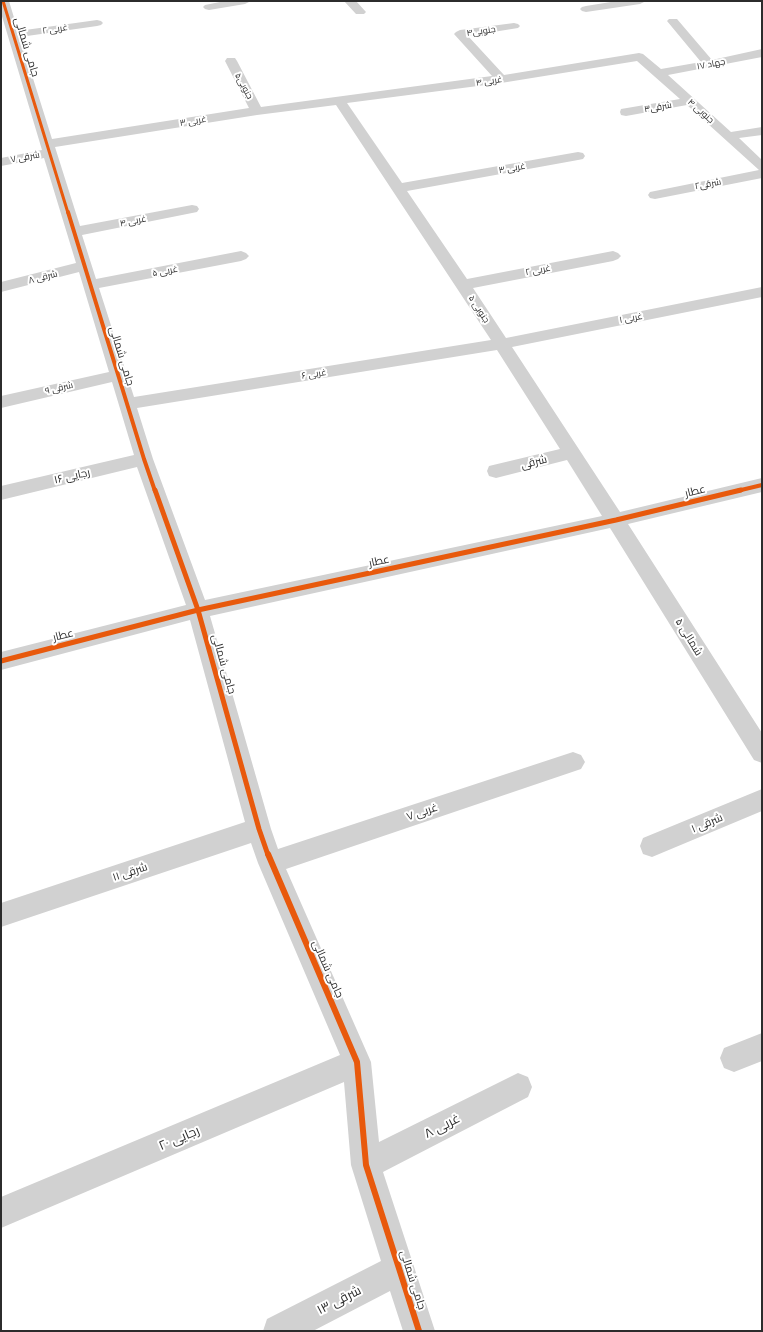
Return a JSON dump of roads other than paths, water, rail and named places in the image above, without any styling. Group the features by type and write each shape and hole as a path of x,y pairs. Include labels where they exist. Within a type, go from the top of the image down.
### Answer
{"street":[{"name":"جامی شمالی","path":"3,1 144,459 198,610 259,829 270,863 357,1062 366,1165 419,1331"},
{"path":"209,7 245,1"},
{"path":"350,1 360,12"},
{"path":"586,9 640,1"},
{"path":"673,21 709,64"},
{"name":"غربی ۲","path":"13,35 97,23"},
{"name":"جنوبی۴","path":"501,79 460,34 514,26"},
{"name":"جهاد ۱۷","path":"659,73 762,53"},
{"name":"غربی ۴","path":"339,100 501,79 639,57"},
{"name":"جنوبی ۴","path":"639,57 659,73 762,167"},
{"name":"جنوبی۵","path":"231,61 257,111"},
{"name":"غربی ۳","path":"48,149 257,111 339,100"},
{"name":"جنوبی ۵","path":"339,100 463,285 616,520"},
{"name":"شرقی۳","path":"626,112 689,101"},
{"path":"728,136 762,131"},
{"name":"شرقی ۷","path":"1,162 48,149"},
{"name":"غربی ۳","path":"399,188 578,156"},
{"name":"شرقی۲","path":"655,195 762,174"},
{"name":"غربی ۴","path":"74,232 192,209"},
{"name":"غربی ۵","path":"90,285 240,256"},
{"name":"غربی ۲","path":"463,285 613,256"},
{"name":"شرقی ۸","path":"1,287 84,266"},
{"name":"غربی ۱","path":"501,344 762,292"},
{"name":"غربی ۶","path":"127,404 501,344"},
{"name":"شرقی ۹","path":"1,402 118,375"},
{"name":"شرقی","path":"496,471 572,453"},
{"name":"رجایی ۱۶","path":"1,493 144,459"},
{"name":"عطار","path":"1,661 198,610 616,520 762,485"},
{"name":"شمالی ۵","path":"616,520 762,753"},
{"name":"غربی ۷","path":"270,863 573,762"},
{"name":"شرقی ۱","path":"652,846 762,800"},
{"name":"شرقی ۱۱","path":"1,915 259,829"},
{"path":"734,1058 762,1047"},
{"name":"رجایی ۲۰","path":"1,1214 357,1062"},
{"name":"غربی ۸","path":"366,1165 518,1087"},
{"name":"شرقی ۱۳","path":"279,1331 399,1269"}]}
